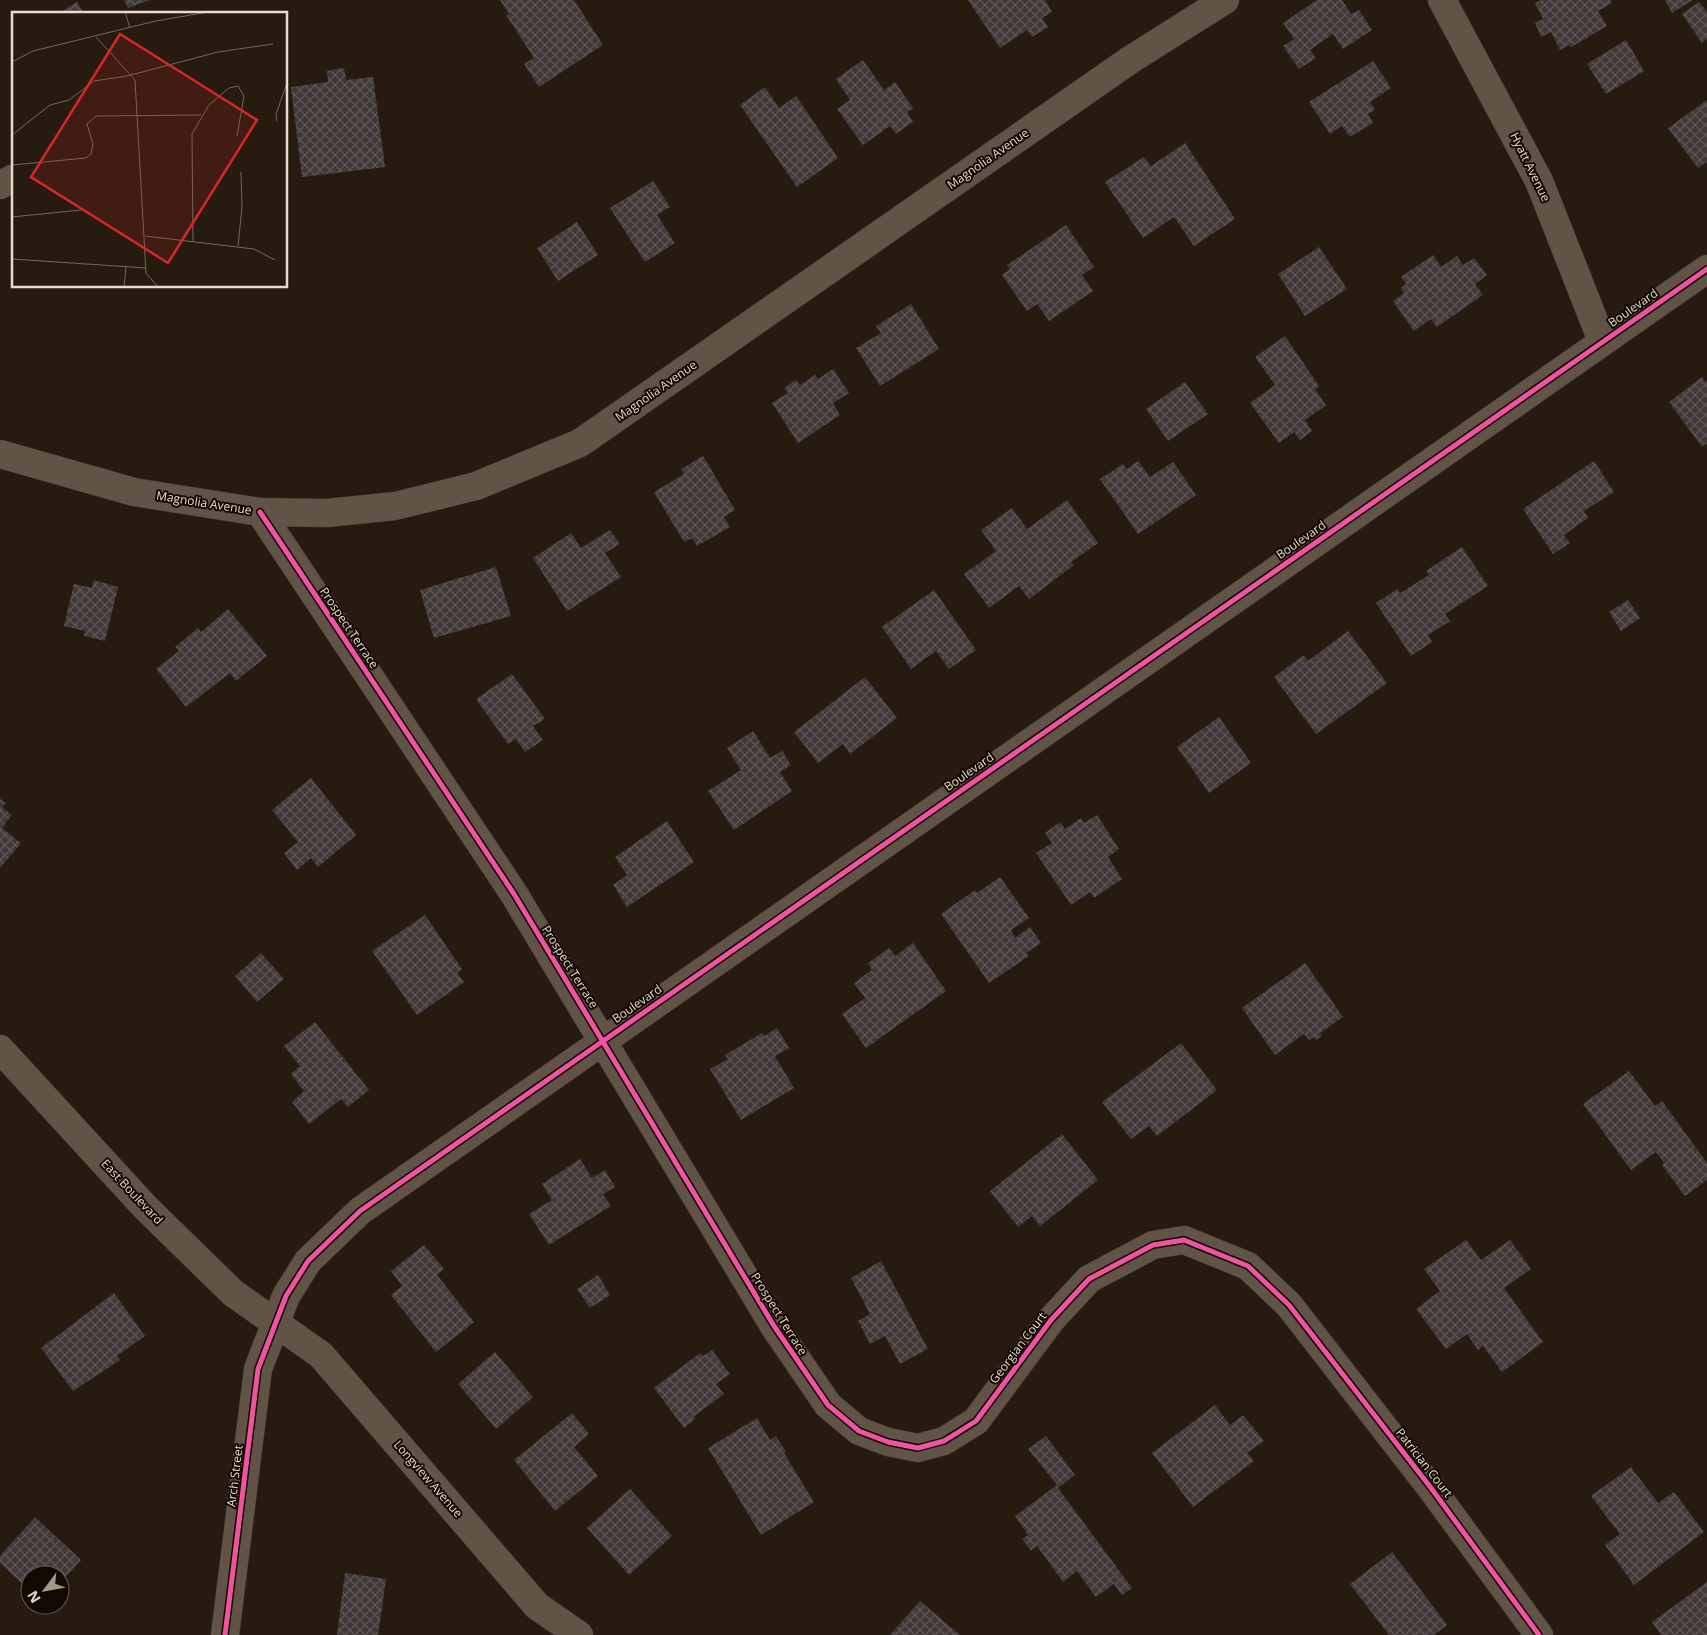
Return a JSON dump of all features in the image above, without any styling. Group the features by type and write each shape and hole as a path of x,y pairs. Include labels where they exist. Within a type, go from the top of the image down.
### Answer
{"street":[{"name":"Magnolia Avenue","path":"0,454 134,492 260,512 326,513 395,506 476,486 580,443 1130,60 1224,0"},
{"name":"Hyatt Avenue","path":"1442,0 1539,181 1602,341"},
{"path":"0,185 12,179"},
{"name":"Boulevard","path":"276,1323 286,1296 308,1261 360,1211 1707,269"},
{"name":"Prospect Terrace","path":"260,512 514,894 604,1040 774,1326 828,1405 859,1431 888,1442 918,1448"},
{"name":"East Boulevard","path":"0,1049 152,1214 233,1293 276,1323"},
{"name":"Georgian Court","path":"918,1448 944,1441 976,1421 1052,1320 1089,1280 1153,1245 1184,1240 1248,1266 1289,1305"},
{"name":"Patrician Court","path":"1289,1305 1431,1488 1539,1635"},
{"name":"Arch Street","path":"225,1635 258,1369 276,1323"},
{"name":"Longview Avenue","path":"276,1323 321,1354 537,1606 579,1635"}],"building":[{"path":"124,0 150,0 128,8"},
{"path":"500,0 574,0 603,45 539,87 524,64 534,58 506,15 509,14"},
{"path":"968,0 1045,0 1052,12 1042,18 1048,27 1032,37 1027,30 1000,48"},
{"path":"1317,0 1342,0 1351,14 1359,10 1372,30 1343,49 1333,34 1310,50 1316,58 1299,69 1283,46 1294,39 1283,23"},
{"path":"1541,0 1610,0 1612,3 1598,11 1607,26 1571,47 1569,45 1560,50 1551,32 1541,37 1535,23 1543,19 1535,3"},
{"path":"1665,0 1693,0 1672,13"},
{"path":"77,2 83,12 60,12"},
{"path":"1699,2 1707,12 1707,39 1702,43 1682,14"},
{"path":"1626,40 1644,71 1606,94 1587,64"},
{"path":"863,60 884,90 895,82 913,108 907,112 913,122 896,134 890,126 863,145 837,109 850,100 836,79"},
{"path":"1373,61 1391,88 1370,102 1375,110 1368,114 1373,123 1350,137 1342,126 1330,134 1309,102"},
{"path":"344,68 346,80 373,77 385,167 302,177 291,87 328,82 327,71"},
{"path":"765,87 779,108 796,96 838,158 797,187 740,105"},
{"path":"1707,100 1707,162 1698,168 1668,128"},
{"path":"1185,143 1235,219 1194,246 1174,217 1143,238 1105,182 1144,157 1151,166"},
{"path":"653,181 670,207 657,215 675,243 645,262 610,208"},
{"path":"577,222 598,255 558,281 537,248"},
{"path":"1066,225 1094,267 1082,275 1093,291 1049,321 1037,304 1027,311 1002,275 1010,269 1007,265"},
{"path":"1319,247 1347,289 1305,316 1278,274"},
{"path":"1433,255 1441,267 1457,256 1463,265 1474,258 1487,275 1475,284 1483,295 1437,327 1431,319 1414,331 1393,301 1404,293 1401,288 1406,284 1401,277"},
{"path":"911,304 939,349 880,386 856,348 881,333 876,326"},
{"path":"1285,336 1319,386 1315,389 1326,405 1305,420 1312,431 1300,440 1294,432 1279,443 1250,403 1275,385 1255,357"},
{"path":"833,369 849,393 833,403 840,415 798,443 772,403 788,393 784,388 796,380 800,385 815,375 818,379"},
{"path":"1702,377 1705,382 1707,380 1707,443 1702,447 1669,402"},
{"path":"1185,382 1208,414 1168,441 1146,409"},
{"path":"703,456 735,510 724,517 730,527 697,546 692,538 684,542 654,492 684,474 681,469"},
{"path":"1138,461 1150,477 1173,462 1196,495 1138,534 1100,479 1123,464 1127,469"},
{"path":"1594,461 1614,492 1584,511 1588,518 1564,535 1570,543 1553,554 1523,509"},
{"path":"1067,500 1098,543 1071,562 1074,565 1029,599 1019,586 989,608 964,574 996,551 981,530 1012,508 1027,529"},
{"path":"610,530 620,544 605,553 621,577 567,611 533,558 571,533 581,548"},
{"path":"1462,547 1488,586 1445,614 1450,621 1428,635 1432,642 1411,656 1376,603 1397,589 1400,593 1429,575 1426,571"},
{"path":"496,567 511,616 434,638 420,590"},
{"path":"94,580 118,587 105,641 84,636 85,631 64,626 74,584 92,588"},
{"path":"934,590 976,650 949,669 936,651 911,669 882,627"},
{"path":"1628,600 1640,618 1621,631 1609,612"},
{"path":"228,609 267,656 236,681 230,673 186,707 156,669 179,651 175,647 198,628 201,632"},
{"path":"1348,631 1387,683 1316,734 1274,677 1304,655 1308,661"},
{"path":"512,674 545,719 533,726 543,740 525,752 516,739 508,744 476,699"},
{"path":"865,677 897,718 850,754 843,744 818,763 794,732"},
{"path":"1219,717 1251,763 1209,793 1177,747"},
{"path":"753,731 770,758 782,751 791,765 780,772 792,791 734,830 708,791 741,770 727,748"},
{"path":"311,778 356,835 318,867 311,858 297,870 284,853 298,842 272,810"},
{"path":"0,799 6,803 2,807 12,815 2,828 21,843 0,868"},
{"path":"1097,815 1119,849 1108,857 1122,879 1094,898 1090,892 1071,905 1036,853 1052,843 1045,833 1060,822 1065,829 1081,818 1084,823"},
{"path":"667,821 694,862 627,907 613,885 627,875 615,857"},
{"path":"1000,877 1029,918 1011,930 1015,938 1030,927 1041,943 1026,953 1029,956 989,983 941,914 975,890 977,893"},
{"path":"425,915 462,969 457,973 464,982 417,1015 372,951"},
{"path":"913,943 946,991 866,1048 842,1014 865,998 854,983 872,970 868,963 889,948 895,956"},
{"path":"261,953 284,979 257,1002 235,976"},
{"path":"1305,963 1343,1017 1320,1033 1322,1036 1316,1040 1314,1037 1309,1040 1304,1034 1275,1055 1242,1008"},
{"path":"315,1022 369,1090 348,1107 341,1099 309,1124 292,1102 304,1091 291,1074 300,1066 284,1046"},
{"path":"777,1028 789,1048 775,1056 794,1088 741,1120 710,1069 728,1059 725,1055 762,1033 764,1036"},
{"path":"1181,1043 1217,1090 1157,1136 1149,1126 1131,1139 1102,1102"},
{"path":"1629,1071 1655,1106 1662,1101 1707,1163 1707,1180 1685,1196 1662,1165 1664,1163 1656,1152 1631,1170 1583,1104"},
{"path":"1062,1134 1098,1180 1040,1226 1032,1216 1018,1227 990,1191"},
{"path":"580,1159 592,1178 605,1170 615,1187 603,1194 611,1206 549,1245 529,1214 552,1200 542,1184"},
{"path":"1466,1240 1481,1260 1510,1240 1531,1269 1504,1288 1543,1342 1502,1372 1483,1346 1478,1350 1467,1334 1446,1349 1416,1309 1440,1291 1424,1269"},
{"path":"424,1245 444,1269 437,1275 474,1322 436,1352 391,1295 402,1286 391,1271"},
{"path":"881,1261 928,1349 900,1364 885,1336 870,1344 858,1321 870,1314 851,1278"},
{"path":"598,1275 610,1295 590,1308 577,1289"},
{"path":"114,1293 145,1336 117,1356 120,1360 73,1391 41,1348"},
{"path":"712,1350 730,1374 716,1384 724,1394 693,1417 695,1419 684,1428 654,1388 700,1353 703,1356"},
{"path":"495,1352 533,1397 496,1429 458,1384"},
{"path":"1215,1405 1230,1425 1243,1415 1264,1441 1247,1453 1254,1461 1193,1507 1152,1453"},
{"path":"572,1413 589,1434 574,1447 598,1476 555,1511 514,1460"},
{"path":"757,1418 770,1440 776,1436 786,1452 784,1453 814,1502 761,1535 708,1448"},
{"path":"1046,1436 1075,1475 1058,1488 1132,1588 1122,1595 1114,1584 1096,1597 1077,1571 1063,1582 1037,1546 1031,1551 1022,1539 1028,1535 1015,1516 1057,1485 1028,1449"},
{"path":"1631,1467 1658,1503 1674,1492 1704,1532 1634,1585 1605,1545 1620,1534 1591,1496"},
{"path":"630,1489 672,1536 629,1575 587,1528"},
{"path":"35,1517 81,1560 70,1572 70,1565 20,1565 20,1582 0,1563 0,1556"},
{"path":"1392,1552 1447,1625 1434,1635 1389,1635 1350,1584"},
{"path":"345,1573 386,1579 378,1635 337,1635"},
{"path":"1707,1582 1707,1635 1661,1635 1652,1622"},
{"path":"920,1601 960,1635 890,1635"}],"cycle path":[{"path":"225,1635 258,1369 286,1296 308,1261 360,1211 1707,269"},
{"path":"260,512 514,894 774,1326 828,1405 859,1431 888,1442 918,1448 944,1441 976,1421 1051,1320 1089,1279 1153,1245 1184,1240 1248,1266 1289,1305 1431,1488 1539,1635"}]}
